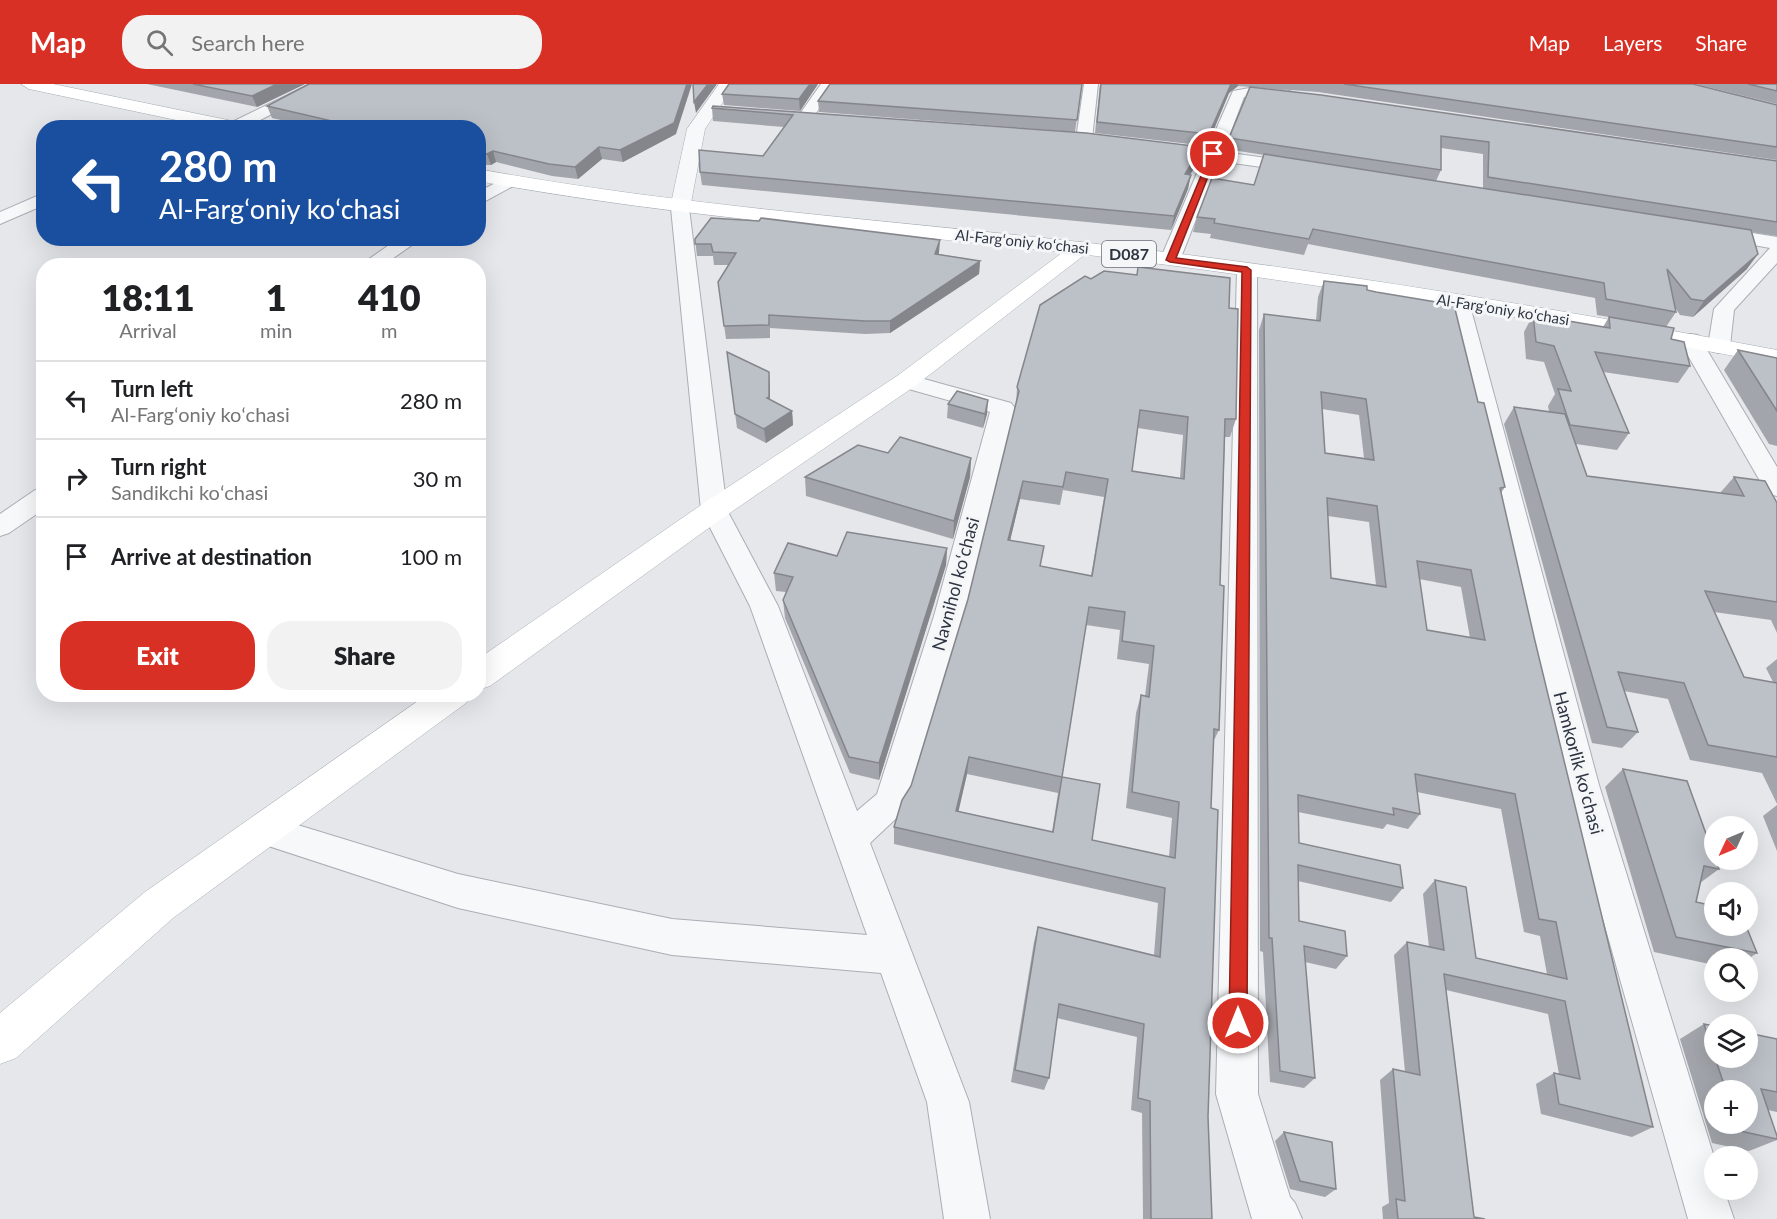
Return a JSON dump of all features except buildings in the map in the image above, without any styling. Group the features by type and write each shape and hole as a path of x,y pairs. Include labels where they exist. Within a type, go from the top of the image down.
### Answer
{"main road":[{"path":"29,84 186,120"},
{"name":"Al-Fargʻoniy koʻchasi","path":"486,177 680,208 1081,248 1247,270 1459,302 1690,340 1777,357"},
{"path":"486,671 714,510 906,381 1081,248"},
{"path":"0,1042 159,905 443,702"}],"street":[{"path":"253,120 322,84"},
{"path":"727,84 696,129 680,208 714,510 764,606 948,1102 967,1219"},
{"path":"828,84 799,118 828,120"},
{"path":"1084,140 1092,84"},
{"path":"1170,260 1238,94 1255,91 1308,98"},
{"path":"709,111 730,112"},
{"path":"1143,146 1213,154 1319,171"},
{"path":"486,195 509,181"},
{"path":"0,219 36,202"},
{"path":"1695,230 1777,243"},
{"path":"381,258 400,246"},
{"path":"1719,346 1724,309 1753,280 1777,251"},
{"path":"1247,270 1237,1094 1271,1210 1279,1219"},
{"path":"1753,280 1777,284"},
{"name":"Hamkorlik koʻchasi","path":"1459,302 1582,785 1711,1219"},
{"path":"1690,340 1777,488"},
{"name":"Navnihol koʻchasi","path":"851,838 891,802 949,616 1003,408 906,381"},
{"path":"0,527 36,502"},
{"path":"265,830 458,891 672,937 894,956"}],"route":[{"path":"1213,154 1170,260 1247,270 1238,1023"}]}
